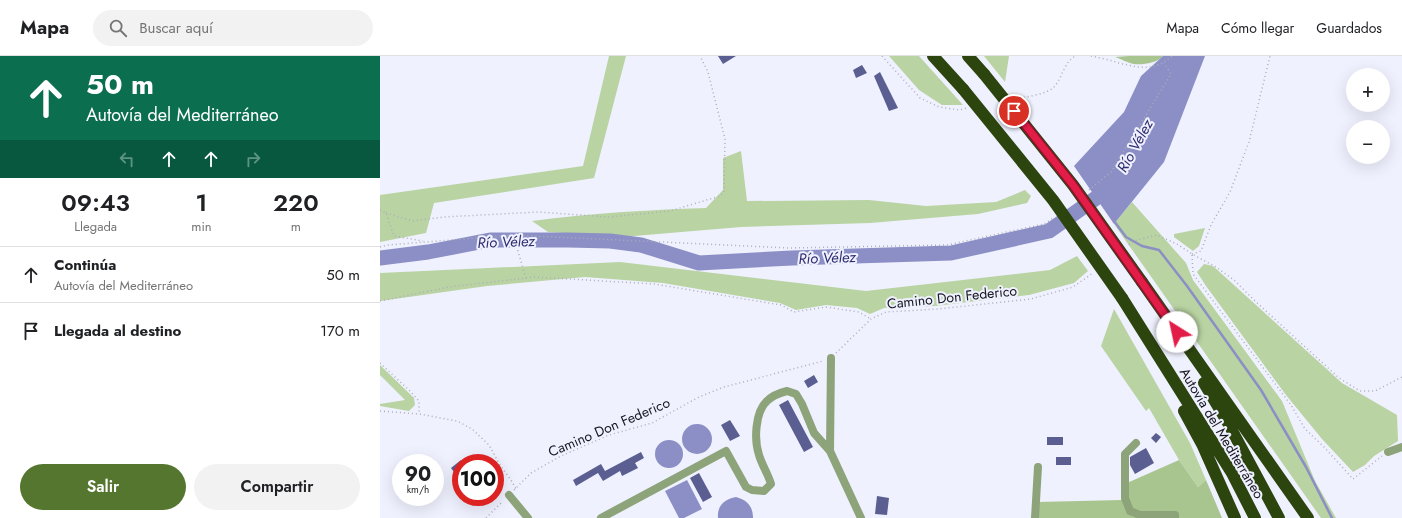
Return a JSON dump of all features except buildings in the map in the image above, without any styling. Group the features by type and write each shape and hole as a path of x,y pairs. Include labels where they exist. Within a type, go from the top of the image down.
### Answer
{"highway":[{"name":"Autovía del Mediterráneo","path":"933,56 963,89 1053,200 1122,298 1232,473 1255,518"},
{"name":"Autovía del Mediterráneo","path":"968,56 1073,185 1142,282 1228,423 1280,518"},
{"path":"1142,282 1308,518"},
{"path":"1138,323 1203,446 1235,518"}],"street":[{"path":"830,451 831,358"},
{"path":"600,518 726,452 746,487 752,490 764,490 771,484 759,454 756,442 759,415 766,402 777,394 787,390 796,394 802,404 814,433 830,451 861,518"},
{"path":"1136,443 1125,454 1125,498 1130,511 1140,515 1175,515 1175,518"},
{"path":"1388,452 1402,447"},
{"path":"1035,518 1038,467"},
{"path":"509,495 528,518"}],"path":[{"path":"380,210 413,221 444,217 538,212 609,217 670,211 720,196 724,192 725,139 708,72 700,56"},
{"path":"882,56 920,98 939,107 959,110 967,108"},
{"path":"1013,99 1033,96 1053,88 1068,62 1076,56"},
{"path":"1091,56 1134,67 1151,68 1164,63 1172,56"},
{"path":"1192,254 1201,251 1211,225 1230,192 1249,142 1270,56"},
{"path":"1087,191 1111,172 1171,74 1164,63"},
{"path":"386,213 394,236 425,242"},
{"path":"380,247 388,245 513,235 789,248 947,245 1044,224 1056,215"},
{"path":"513,235 526,278"},
{"path":"1124,249 1137,240 1157,235 1177,244 1192,254 1216,266 1234,280 1254,301 1340,378 1360,391 1375,391 1402,377"},
{"path":"1192,254 1193,274 1291,405 1305,430 1324,447 1353,479 1370,464 1388,452"},
{"name":"Camino Don Federico","path":"486,518 531,473 561,456 609,435 652,423 699,397 724,387 831,358 872,319 886,312 938,309 1030,300 1073,287 1094,272"},
{"path":"380,302 449,287 535,277 654,284 781,305 794,312 826,306 859,312 872,319"},
{"path":"380,363 411,392 418,402 419,414"},
{"path":"380,411 419,414 456,421 472,429 489,445 516,489"}],"green space":[{"path":"609,56 626,56 594,178 434,203 426,233 380,242 380,195 583,166"},
{"path":"889,56 919,56 963,105 942,105 919,90"},
{"path":"984,56 1009,56 1005,82"},
{"path":"1163,56 1154,62 1141,64 1134,64 1115,57"},
{"path":"741,151 747,201 869,200 926,206 996,202 1025,190 1031,196 1027,203 978,214 870,223 741,227 622,237 548,232 532,221 619,212 706,208 723,190 723,158"},
{"path":"1132,202 1186,263 1193,280 1282,401 1315,481 1336,518 1321,518 1114,224"},
{"path":"1205,228 1199,246 1193,251 1174,237 1174,234"},
{"path":"1077,256 1088,271 1074,283 1029,295 935,306 884,308 870,314 857,308 826,305 796,310 780,303 663,283 585,277 487,286 380,301 380,273 620,262 866,291 1050,270"},
{"path":"1204,264 1213,266 1342,383 1397,415 1398,441 1374,456 1365,465 1353,472 1322,439 1286,395 1206,286 1197,272"},
{"path":"1114,309 1190,443 1206,480 1198,487 1179,460 1149,408 1146,411 1101,346"},
{"path":"380,365 414,398 415,405 409,411 380,406 380,404 405,400 380,375"},
{"path":"1179,460 1198,487 1206,480 1222,518 1038,518 1038,502 1121,500 1127,483"}],"water":[{"path":"1163,56 1205,56 1164,162 1114,224 1074,166 1124,112 1141,76"},
{"path":"697,424 707,429 712,439 707,449 697,454 687,449 682,439 687,429"},
{"path":"669,440 675,441 679,444 682,448 682,460 679,464 675,467 669,468 663,467 659,464 656,460 655,454 656,448 659,444 663,441"},
{"path":"687,480 702,509 684,518 679,518 665,491"},
{"path":"736,497 749,504 752,510 753,518 718,518 719,510 722,504 728,499"}],"waterway":[{"name":"Río Vélez","path":"380,258 428,252 490,240 610,241 641,245 699,263 792,258 951,253 1049,231 1099,196 1111,185"},
{"path":"1114,221 1126,237 1142,246 1159,250 1187,286 1261,390 1306,467 1332,518"}],"route":[{"path":"1014,111 1073,185 1177,332"}]}
